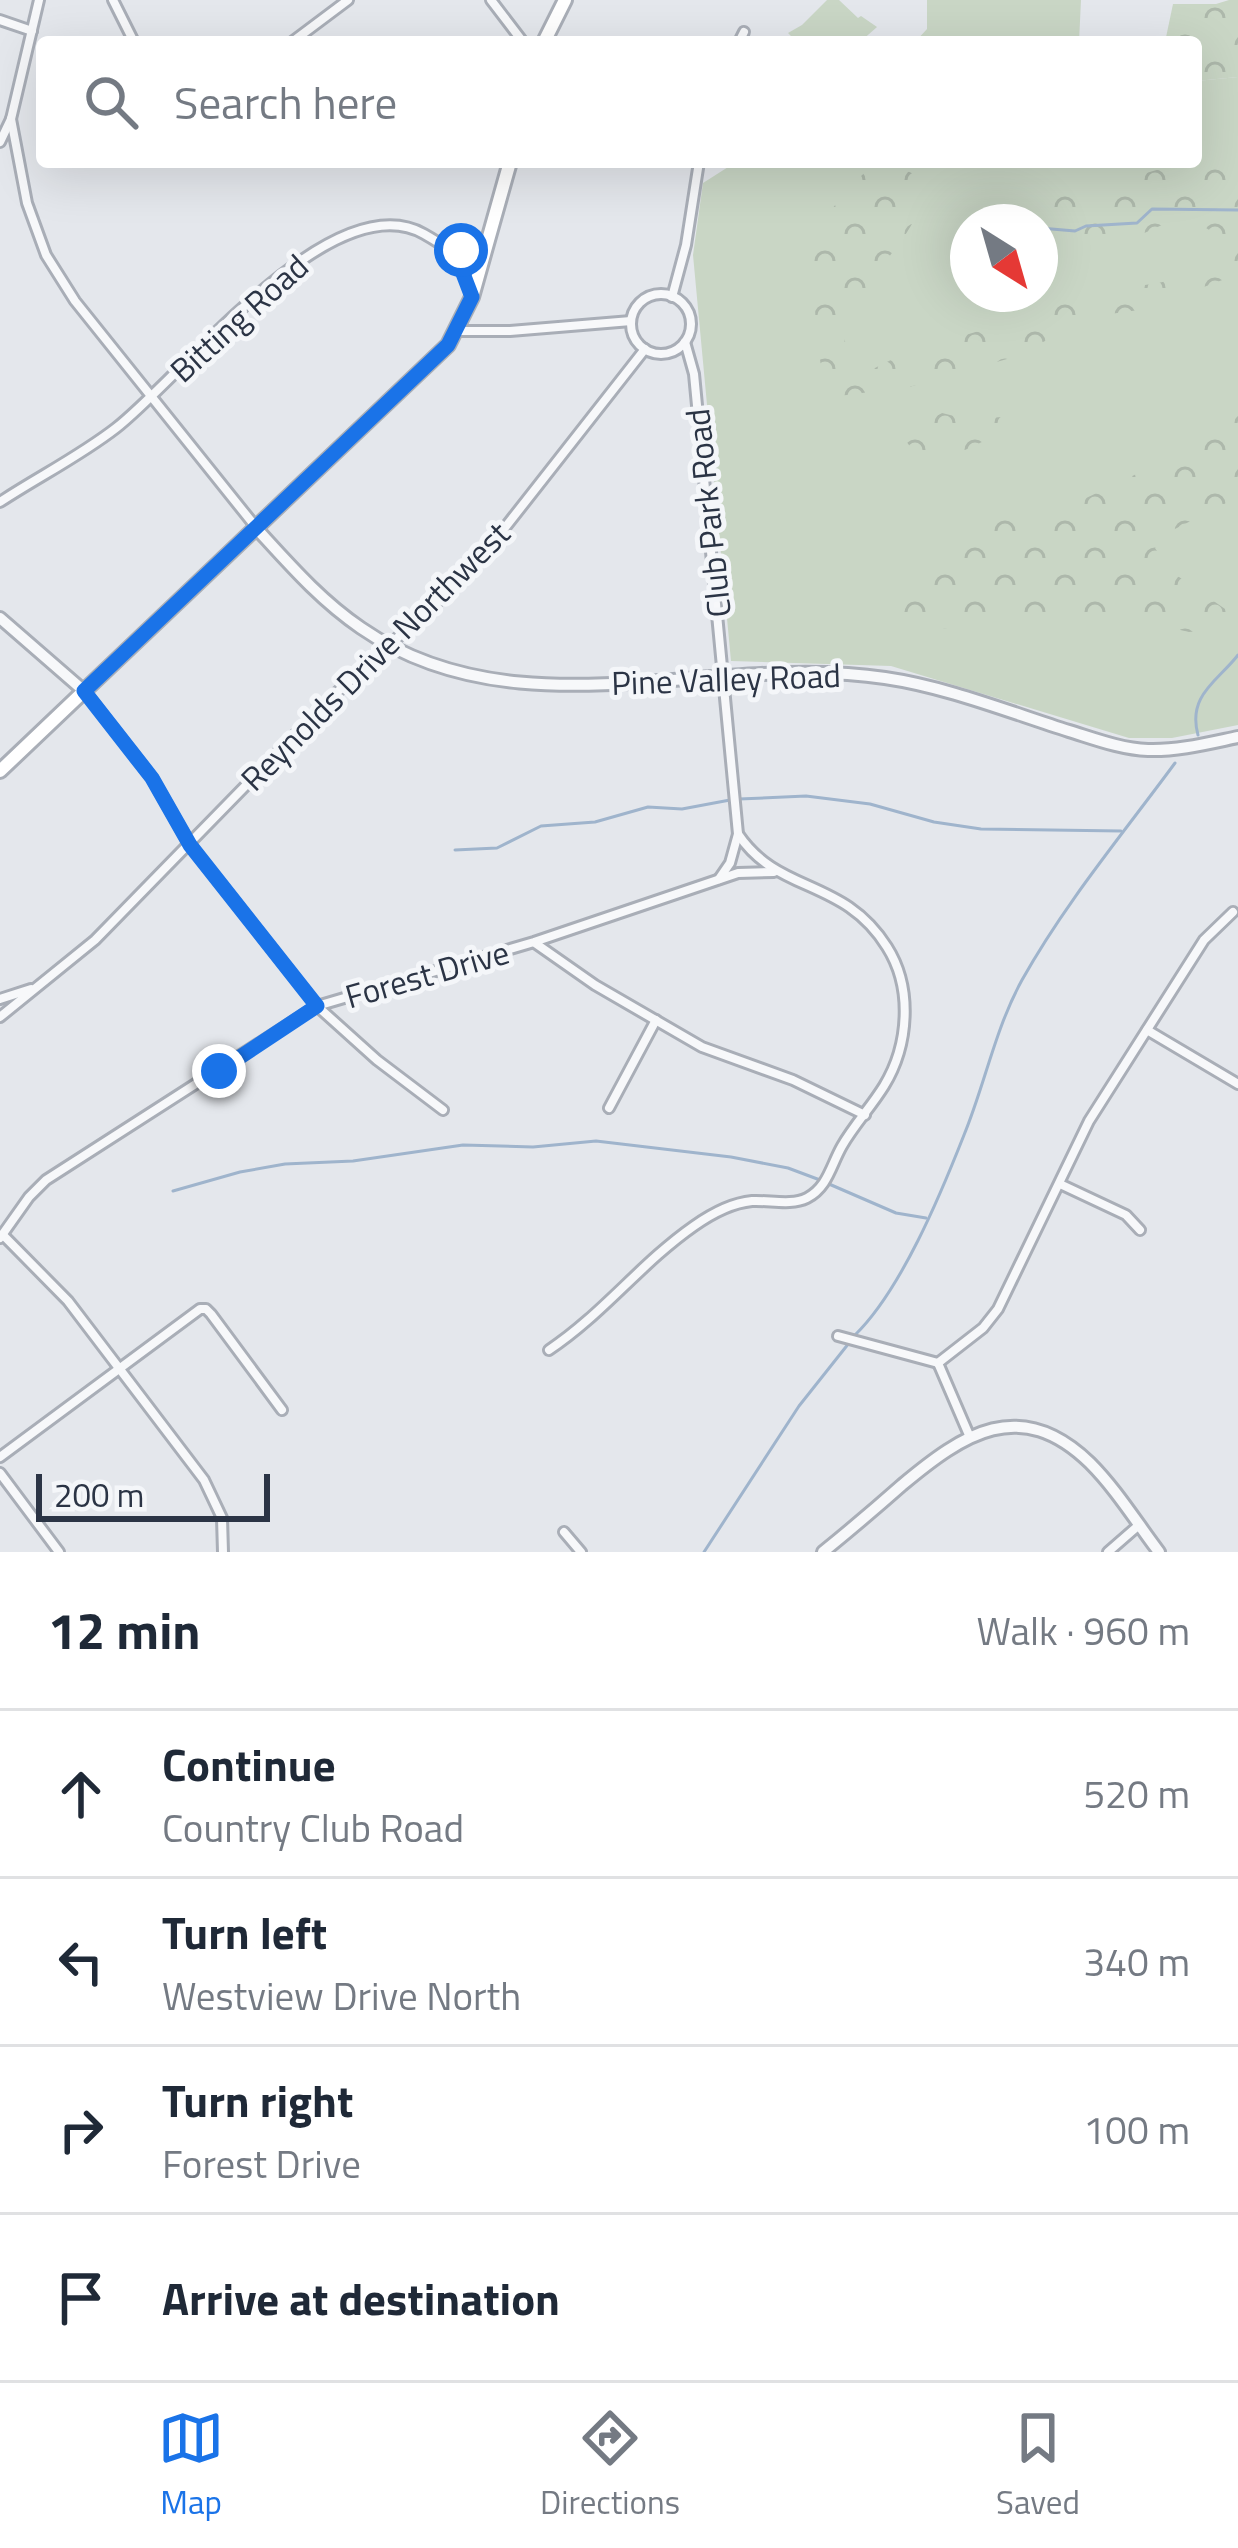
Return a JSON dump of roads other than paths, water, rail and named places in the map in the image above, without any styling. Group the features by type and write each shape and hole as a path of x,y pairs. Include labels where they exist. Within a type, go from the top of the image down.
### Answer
{"main road":[{"path":"547,36 565,0"},
{"path":"0,771 436,357 457,331 472,297 508,168"}],"street":[{"path":"0,142 11,119 40,0"},
{"path":"113,0 131,36"},
{"path":"300,36 349,0"},
{"path":"491,0 518,36"},
{"path":"0,20 32,32"},
{"path":"11,119 27,203 46,255 75,301 256,528"},
{"path":"672,297 698,168"},
{"name":"Bitting Road","path":"0,502 116,428 287,270 332,240 389,224 414,228 454,250"},
{"path":"472,297 454,250 487,243"},
{"path":"648,297 672,297 689,314 685,342 670,352 645,349 634,337 634,311 648,297"},
{"path":"457,331 632,321"},
{"name":"Club Park Road","path":"685,342 694,374 738,835"},
{"name":"Reynolds Drive Northwest","path":"0,1016 95,940 308,721 489,548 645,349"},
{"name":"Pine Valley Road","path":"256,528 315,592 388,645 481,678 546,686 724,675 887,678 1143,750 1238,737"},
{"path":"0,617 84,691 152,778 190,845 317,1006 443,1110"},
{"path":"548,1350 591,1320 632,1275 709,1216 738,1204 796,1202 808,1197 828,1176 842,1146 886,1083 898,1053 902,979 866,918 827,891 777,873 753,855 738,835"},
{"path":"718,880 730,862 738,835"},
{"name":"Forest Drive","path":"1,1237 46,1180 317,1006 534,942 744,871 777,873"},
{"path":"938,1363 983,1328 998,1309 1089,1121 1204,940 1232,912"},
{"path":"534,942 594,984 702,1047 793,1080 865,1115"},
{"path":"0,999 38,987"},
{"path":"609,1108 656,1020"},
{"path":"1148,1030 1238,1084"},
{"path":"1060,1184 1126,1215 1140,1230"},
{"path":"1,1237 68,1301 204,1480 222,1518 223,1552"},
{"path":"0,1457 178,1323 206,1309 282,1410"},
{"path":"838,1336 938,1363"},
{"path":"938,1363 969,1435"},
{"path":"824,1552 969,1435 1014,1427 1052,1437 1090,1463 1159,1552"},
{"path":"0,1473 59,1552"},
{"path":"1108,1552 1138,1525"},
{"path":"564,1532 581,1552"}],"waterway":[{"path":"1058,230 1137,223 1152,209 1238,210"},
{"path":"1198,735 1201,699 1238,655"},
{"path":"855,1335 888,1293 931,1213 1022,980 1075,896 1175,763"},
{"path":"739,799 806,796 870,804 981,829 1121,831"},
{"path":"455,850 497,848 541,826 595,822 648,807 682,809 730,800"},
{"path":"173,1191 285,1164 353,1161 463,1145 533,1147 596,1141 731,1157 788,1168 820,1180"},
{"path":"829,1184 896,1213 926,1218"},
{"path":"704,1552 799,1406 849,1343"}]}
